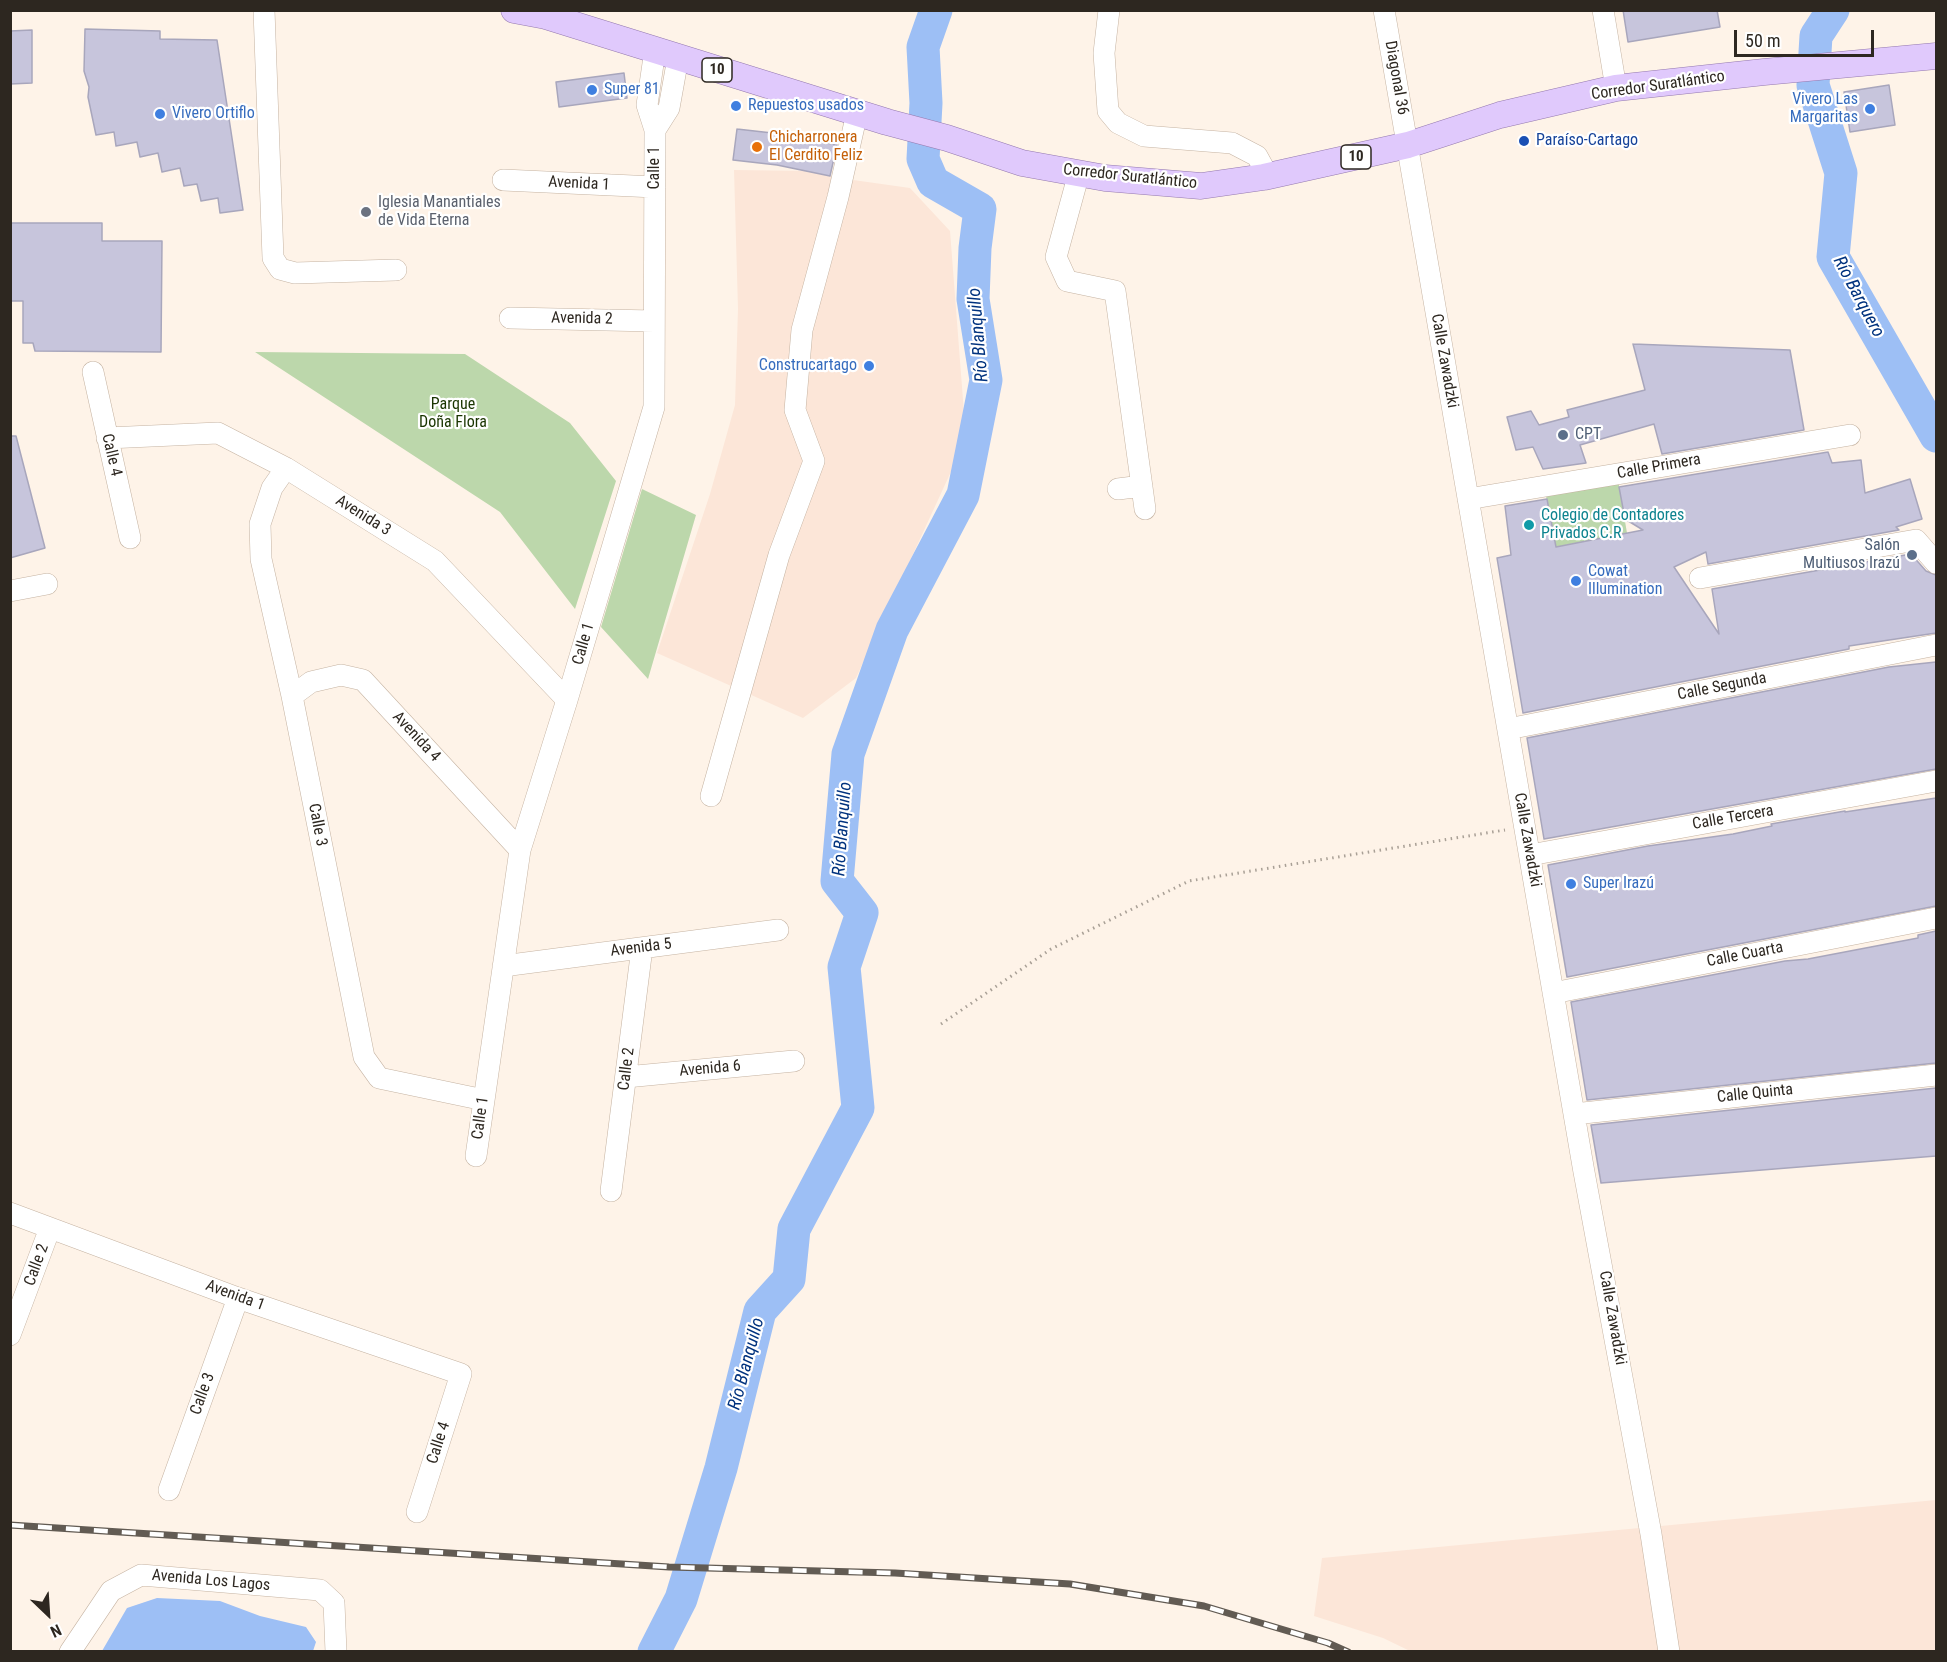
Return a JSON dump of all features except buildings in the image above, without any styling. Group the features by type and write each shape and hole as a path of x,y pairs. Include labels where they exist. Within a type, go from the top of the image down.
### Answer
{"main road":[{"name":"Corredor Suratlántico","path":"514,10 543,13 666,54 887,122 947,138 1022,163 1153,183 1201,186 1268,176 1408,145 1500,115 1616,88 1936,57"}],"street":[{"path":"264,10 273,258 280,269 295,273 396,270"},
{"path":"1109,10 1104,53 1108,111 1118,123 1144,136 1232,143 1257,156 1268,176"},
{"name":"Diagonal 36","path":"1384,10 1408,145"},
{"path":"1603,10 1616,88"},
{"name":"Calle 1","path":"476,1156 520,850 654,407 655,130 669,108 666,54"},
{"path":"711,796 778,555 814,461 795,410 802,330 838,197 857,113"},
{"name":"Calle Zawadzki","path":"1408,145 1574,1114 1651,1534 1669,1652"},
{"path":"1079,173 1056,258 1067,281 1115,291 1145,509"},
{"name":"Avenida 1","path":"503,180 655,187"},
{"name":"Avenida 2","path":"510,318 654,321"},
{"name":"Calle 4","path":"93,372 130,538"},
{"name":"Avenida 3","path":"107,438 218,433 286,468 435,561 567,700"},
{"name":"Calle Primera","path":"1468,499 1850,435"},
{"name":"Calle 3","path":"286,468 272,488 261,524 261,559 292,696 363,1057 379,1078 484,1100"},
{"path":"1118,489 1142,486"},
{"path":"1700,578 1916,540 1936,563"},
{"path":"10,591 47,584"},
{"name":"Calle Segunda","path":"1508,729 1936,645"},
{"name":"Avenida 4","path":"292,696 311,682 341,675 363,680 520,850"},
{"name":"Calle Tercera","path":"1530,855 1936,781"},
{"name":"Calle Cuarta","path":"1553,993 1936,918"},
{"name":"Avenida 5","path":"503,966 778,930"},
{"name":"Calle 2","path":"611,1191 642,948"},
{"name":"Avenida 6","path":"626,1077 794,1061"},
{"name":"Calle Quinta","path":"1574,1114 1936,1075"},
{"name":"Avenida 1","path":"10,1213 238,1298 461,1374"},
{"name":"Calle 2","path":"10,1335 50,1228"},
{"name":"Calle 3","path":"169,1490 238,1298"},
{"name":"Calle 4","path":"417,1512 461,1374"},
{"name":"Avenida Los Lagos","path":"69,1652 111,1591 141,1575 320,1590 334,1603 336,1652"}],"path":[{"path":"941,1024 1051,949 1189,881 1525,826"}],"shaded area":[{"path":"734,170 808,171 839,178 910,188 950,231 966,439 856,678 803,718 657,653 710,494 735,405 738,309"},
{"path":"1936,1500 1936,1651 1410,1651 1383,1638 1314,1616 1322,1558"}],"green space":[{"name":"Parque Doña Flora","path":"255,352 465,354 570,423 616,481 575,609 500,512"},
{"path":"1618,480 1627,533 1556,547 1546,496"},
{"path":"642,489 696,515 648,679 601,627"}],"water":[{"path":"157,1598 220,1601 260,1616 306,1627 316,1642 313,1651 102,1651 127,1608"}],"waterway":[{"name":"Río Blanquillo","path":"654,1652 681,1599 721,1468 760,1311 789,1279 794,1229 858,1108 844,967 862,913 837,881 848,754 892,630 963,495 986,380 973,299 975,248 980,209 933,182 923,159 926,103 923,47 936,10"},
{"name":"Río Barquero","path":"1833,10 1816,36 1813,85 1841,173 1833,257 1936,436"}],"railway":[{"path":"10,1525 669,1567 895,1573 1070,1584 1204,1606 1328,1643 1348,1652"}],"place":[{"name":"Super 81","path":"592,90"},
{"name":"Repuestos usados","path":"736,106"},
{"name":"Vivero Las Margaritas","path":"1870,109"},
{"name":"Vivero Ortiflo","path":"160,114"},
{"name":"Paraíso-Cartago","path":"1524,141"},
{"name":"Chicharronera El Cerdito Feliz","path":"757,147"},
{"name":"Iglesia Manantiales de Vida Eterna","path":"366,212"},
{"name":"Construcartago","path":"869,366"},
{"name":"CPT","path":"1563,435"},
{"name":"Colegio de Contadores Privados C.R","path":"1529,525"},
{"name":"Salón Multiusos Irazú","path":"1912,555"},
{"name":"Cowat Illumination","path":"1576,581"},
{"name":"Super Irazú","path":"1571,884"}]}
